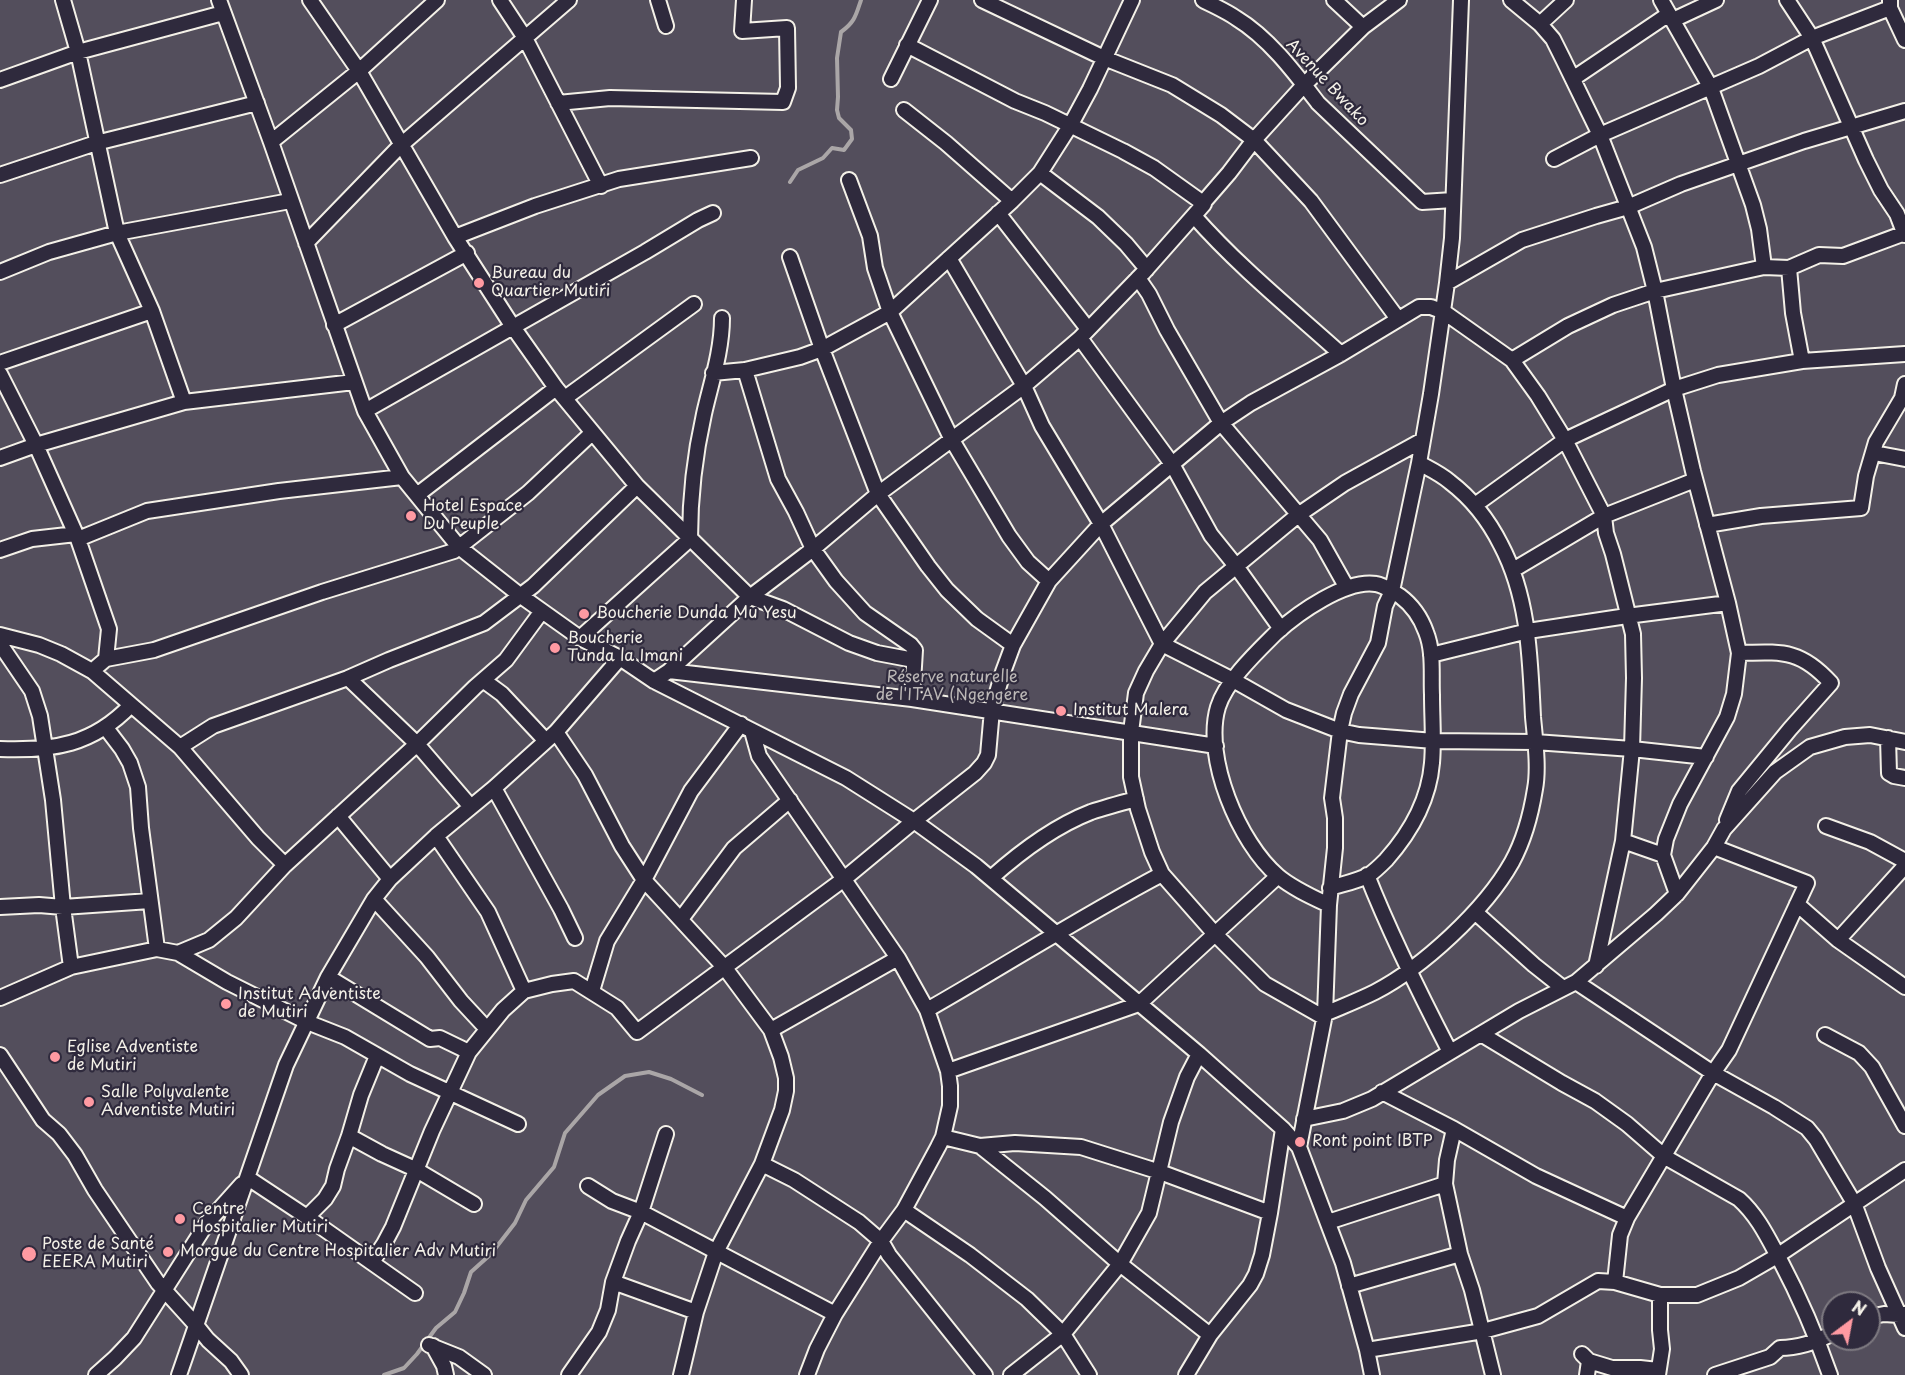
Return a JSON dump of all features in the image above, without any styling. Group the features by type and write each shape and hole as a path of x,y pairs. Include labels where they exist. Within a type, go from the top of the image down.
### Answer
{"street":[{"path":"63,0 78,52 117,233 152,312 184,402"},
{"path":"310,0 359,71 455,237 513,327 560,393 637,486 750,597 783,609 849,643 877,654 915,660"},
{"path":"271,142 359,71 437,0"},
{"path":"500,0 525,38 601,186"},
{"path":"306,243 401,145 569,0"},
{"path":"658,0 666,26"},
{"path":"558,103 610,98 783,102 788,88 787,28 742,31 744,0"},
{"path":"891,79 930,0"},
{"path":"982,0 1104,58 1172,85 1221,115 1254,140 1311,201 1398,318"},
{"path":"714,373 745,370 822,350 890,312 1040,173 1090,89 1132,0"},
{"name":"Avenue Bwako","path":"1203,0 1238,19 1266,42 1318,103 1422,202 1453,200"},
{"path":"1334,0 1363,27"},
{"path":"654,681 750,597 813,549 878,494 1024,386 1084,334 1194,216 1254,140 1304,85 1363,27 1399,0"},
{"path":"1299,1147 1324,1016 1330,888 1335,848 1333,789 1340,731 1351,694 1378,643 1383,614 1392,591 1419,463 1444,312 1452,238 1461,0"},
{"path":"1511,0 1540,24 1553,39 1600,135 1644,247 1695,480 1739,653 1734,694 1727,717 1680,804 1666,839 1663,855 1677,894"},
{"path":"1540,24 1566,0"},
{"path":"1661,0 1711,88 1753,205 1764,267"},
{"path":"1574,78 1671,17 1716,0"},
{"path":"1512,360 1604,309 1655,291 1764,267 1789,268 1819,255 1843,256 1905,234 1901,212 1881,190 1812,38 1786,0"},
{"path":"1554,159 1600,135 1711,88 1812,38 1890,4 1905,40"},
{"path":"0,80 221,6 365,411 402,477 459,547 521,596 580,638 620,658 654,681 846,778 914,821 991,878 1199,1054 1283,1129 1299,1147 1343,1263 1372,1375"},
{"path":"907,45 1015,101 1154,168 1203,202"},
{"path":"0,175 96,143 257,103"},
{"path":"904,110 946,143 1012,201"},
{"path":"1447,283 1522,240 1629,207 1681,184 1738,163 1905,111"},
{"path":"455,237 535,206 619,179 751,158"},
{"path":"1040,173 1098,217 1126,244 1167,330 1221,423 1320,540 1347,588"},
{"path":"849,180 870,236 875,268 890,312 952,440 1009,536 1028,562 1049,581"},
{"path":"0,272 49,252 117,233 290,201"},
{"path":"365,411 713,213"},
{"path":"998,213 1172,464 1211,535 1281,628"},
{"path":"1194,216 1231,254 1341,354"},
{"path":"334,325 467,253"},
{"path":"790,257 822,350 878,494 947,590 976,619 1013,645"},
{"path":"949,258 1024,386 1042,426 1101,524 1162,644 1286,710 1340,731 1359,735 1434,741 1535,742 1706,757"},
{"path":"1789,268 1793,313 1802,361"},
{"path":"417,495 560,393 694,304"},
{"path":"372,1262 393,1227 415,1169 469,1052 503,1010 524,991 574,981 617,1008 637,1032 844,879 975,773 984,763 988,755 992,710 1013,645 1049,581 1101,524 1221,423 1251,403 1341,354 1419,307 1431,307 1444,312 1512,360 1565,440 1604,516 1606,533 1633,634 1634,678 1632,749 1623,841 1596,966"},
{"path":"0,363 101,327 152,312"},
{"path":"580,638 690,540 691,499 703,417 718,355 722,318"},
{"path":"1475,505 1565,440 1674,389 1718,375 1802,361 1905,354"},
{"path":"745,370 777,479 796,512 813,549 836,581 865,613 915,650 912,699"},
{"path":"0,375 36,445 77,537 109,629 106,658"},
{"path":"0,459 36,445 184,402 354,382"},
{"path":"1707,525 1761,516 1861,508 1866,477 1876,442 1902,398 1905,384"},
{"path":"92,671 106,658 154,650 302,599 454,552 528,494 592,433"},
{"path":"1324,1016 1265,984 1214,933 1162,874 1152,852 1131,777 1131,732 1136,693 1162,644 1205,592 1298,515 1345,483 1423,440"},
{"path":"1874,453 1905,459"},
{"path":"1324,1016 1376,992 1408,970 1452,936 1475,912 1512,862 1528,822 1536,787 1528,631 1513,570 1500,543 1475,505 1449,480 1419,463"},
{"path":"0,550 32,539 77,537 147,511 279,491 402,477"},
{"path":"1513,570 1604,516 1695,480"},
{"path":"180,747 213,726 348,678 484,623 521,596 637,486"},
{"path":"1329,905 1311,897 1278,876 1257,853 1236,819 1223,788 1216,746 1215,721 1218,705 1233,680 1250,658 1281,628 1317,602 1347,588 1375,583 1407,601 1419,616 1427,634 1431,655 1434,741 1431,772 1419,812 1398,847 1367,876 1330,888"},
{"path":"1431,655 1528,631 1728,603"},
{"path":"178,952 208,940 236,918 285,865 506,660 542,611"},
{"path":"0,635 39,645 92,671 180,747 258,838 285,865"},
{"path":"0,644 32,691 40,716 53,800 71,967"},
{"path":"1304,1119 1343,1111 1372,1099 1519,1011 1570,985 1596,966 1677,894 1714,847 1724,829 1739,790 1831,683 1817,667 1780,652 1739,653"},
{"path":"179,1375 286,1065 328,977 374,899 390,879 436,836 551,737 620,658"},
{"path":"669,670 992,710 1216,746"},
{"path":"348,678 417,744 471,807"},
{"path":"483,680 551,737 585,775 622,846 644,880 725,968 771,1030 781,1057 786,1091 782,1110 762,1164 716,1252 696,1312 681,1375"},
{"path":"0,749 46,749 88,737 106,728 131,705"},
{"path":"106,728 122,749 135,775 158,949"},
{"path":"747,728 759,756 898,958 927,1010 948,1071 950,1106 943,1137 904,1210 881,1241 835,1314 807,1375"},
{"path":"592,991 607,941 644,880 691,791 747,728"},
{"path":"1724,829 1775,772 1810,747 1850,736 1870,735 1905,742"},
{"path":"1888,738 1889,773 1905,778"},
{"path":"494,788 575,938"},
{"path":"991,878 1016,856 1071,821 1136,799"},
{"path":"681,919 734,848 790,800"},
{"path":"338,816 390,879"},
{"path":"1826,826 1870,842 1905,861"},
{"path":"436,836 488,912 524,991"},
{"path":"1623,841 1663,855"},
{"path":"1615,1282 1620,1235 1627,1218 1729,1050 1807,883 1714,847"},
{"path":"1838,940 1905,866"},
{"path":"927,1010 993,973 1056,933 1162,874"},
{"path":"948,1071 1139,1004 1278,876"},
{"path":"1367,876 1383,918 1450,1052"},
{"path":"374,899 427,957 487,1029"},
{"path":"0,907 39,905 63,907 150,901"},
{"path":"1797,904 1838,940 1905,987"},
{"path":"1475,912 1526,959 1807,1128 1854,1203 1878,1268 1903,1319"},
{"path":"0,998 71,967 158,949 178,952 227,982 308,1022 345,1037 410,1074 518,1124"},
{"path":"771,1030 898,958"},
{"path":"328,977 430,1040 440,1038 469,1052"},
{"path":"1481,1034 1595,1101 1627,1124 1665,1157 1739,1199 1749,1208 1760,1222 1807,1314 1830,1375"},
{"path":"1825,1035 1859,1053 1872,1067 1905,1126"},
{"path":"1011,1375 1063,1334 1120,1264 1149,1214 1171,1122 1187,1077 1199,1054"},
{"path":"0,1055 43,1120 59,1134 75,1155 95,1190 115,1216 143,1262 165,1291 242,1375"},
{"path":"307,1217 325,1199 333,1186 361,1095 377,1056"},
{"path":"1382,1092 1454,1129 1536,1176 1627,1218"},
{"path":"1186,1375 1210,1335 1253,1279 1262,1256 1283,1129"},
{"path":"1454,1129 1448,1151 1445,1184 1460,1254 1472,1290 1493,1375"},
{"path":"569,1375 599,1332 608,1310 613,1282 641,1212 666,1134"},
{"path":"349,1136 415,1169 474,1204"},
{"path":"943,1137 980,1146 1015,1143 1081,1147 1160,1172 1270,1213"},
{"path":"980,1146 1046,1198 1120,1264 1210,1335"},
{"path":"762,1164 813,1192 859,1222 881,1241 889,1255 985,1375"},
{"path":"1367,1350 1483,1331 1538,1316 1598,1281 1615,1282 1660,1294 1697,1295 1739,1278 1778,1256 1905,1170"},
{"path":"248,1178 415,1293"},
{"path":"96,1375 134,1338 207,1223 248,1178"},
{"path":"1328,1222 1445,1184"},
{"path":"588,1186 612,1201 641,1212 835,1314"},
{"path":"904,1210 970,1255 1027,1299 1063,1334 1089,1375"},
{"path":"1349,1286 1460,1254"},
{"path":"613,1282 696,1312"},
{"path":"1586,1363 1612,1368 1640,1368 1658,1373 1662,1349 1660,1294"},
{"path":"1881,1315 1903,1319"},
{"path":"1715,1375 1748,1370 1780,1348 1792,1348 1821,1339"},
{"path":"446,1375 444,1366 431,1345 459,1357 484,1375"}],"green space":[{"name":"Réserve naturelle de l'ITAV (Ngengere","path":"0,0 1905,0 1905,1375 0,1375"}],"waterway":[{"path":"790,182 798,170 823,158 832,148 844,150 852,139 851,130 839,118 837,110 837,58 841,32 852,21 861,0"},
{"path":"384,1375 404,1368 436,1328 455,1312 471,1272 491,1254 515,1223 526,1200 554,1167 565,1133 598,1095 625,1076 649,1072 671,1079 702,1095"}],"place":[{"name":"Bureau du Quartier Mutiri","path":"479,283"},
{"name":"Hotel Espace Du Peuple","path":"411,516"},
{"name":"Boucherie Dunda Mu Yesu","path":"584,614"},
{"name":"Boucherie Tunda la Imani","path":"555,648"},
{"name":"Institut Malera","path":"1061,711"},
{"name":"Institut Adventiste de Mutiri","path":"226,1004"},
{"name":"Eglise Adventiste de Mutiri","path":"55,1057"},
{"name":"Salle Polyvalente Adventiste Mutiri","path":"89,1102"},
{"name":"Ront point IBTP","path":"1300,1142"},
{"name":"Centre Hospitalier Mutiri","path":"180,1219"},
{"name":"Morgue du Centre Hospitalier Adv Mutiri","path":"168,1252"},
{"name":"Poste de Santé EEERA Mutiri","path":"29,1254"}]}
